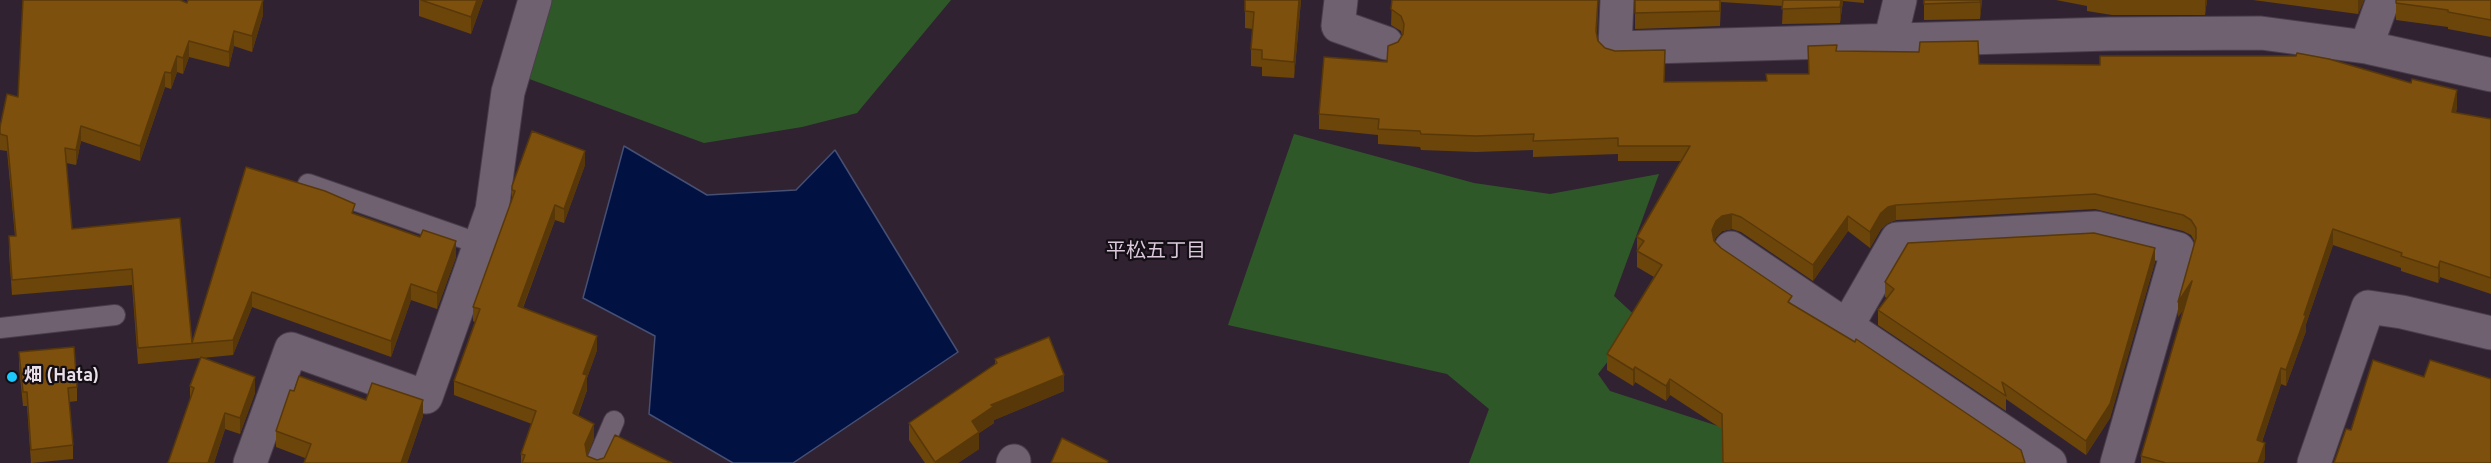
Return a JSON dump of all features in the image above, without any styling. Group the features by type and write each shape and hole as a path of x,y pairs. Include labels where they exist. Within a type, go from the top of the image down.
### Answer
{"street":[{"path":"250,463 291,349 426,397 492,210 508,92 535,0"},
{"path":"1341,0 1338,26 1386,43"},
{"path":"1617,0 1615,48 2109,34 2261,33 2366,47 2491,75"},
{"path":"1890,42 1900,0"},
{"path":"2366,47 2383,0"},
{"path":"1846,326 1897,239 2096,228 2178,249 2117,463"},
{"path":"1731,248 2050,463"},
{"path":"2314,463 2368,307 2402,312 2491,333"}],"lane":[{"path":"308,184 480,244"},
{"path":"0,328 115,315"},
{"path":"596,463 614,421"}],"green space":[{"path":"535,0 951,0 857,113 802,127 704,143 513,73"},
{"path":"1294,134 1474,183 1550,194 1659,174 1614,296 1640,320 1598,374 1610,391 1727,429 1723,463 1469,463 1489,409 1447,374 1228,325"}],"shaded area":[{"path":"624,146 707,195 796,190 835,150 958,352 793,463 733,463 649,414 655,336 583,298"}],"building":[{"path":"23,0 180,0 187,3 188,0 263,0 252,36 234,31 229,52 189,41 183,58 177,56 171,73 165,72 140,146 81,126 76,150 65,148 72,229 180,218 192,343 246,167 325,191 355,204 352,213 420,237 423,230 456,241 437,293 411,284 391,341 252,292 233,340 138,348 132,269 12,280 9,236 16,236 7,136 0,134 0,127 7,94 18,97"},
{"path":"421,0 477,0 471,17"},
{"path":"1245,0 1299,0 1294,62 1262,59 1262,50 1251,49 1254,12 1245,11"},
{"path":"1392,0 1598,0 1596,31 1598,41 1605,48 1615,51 1665,50 1664,82 1767,81 1766,74 1809,74 1808,46 1837,45 1836,51 1919,52 1920,42 1978,41 1979,64 2100,65 2100,56 2296,56 2297,53 2329,59 2411,83 2412,79 2457,90 2452,112 2491,119 2491,278 2440,261 2438,268 2333,229 2304,315 2306,315 2286,370 2281,368 2257,440 2265,443 2258,463 2166,463 2141,456 2192,281 2178,302 2196,238 2196,228 2191,220 2183,215 2095,194 1896,205 1888,207 1881,213 1870,232 1848,216 1813,265 1741,217 1732,214 1722,216 1716,221 1712,230 1714,241 1721,248 1792,296 1788,302 1855,342 1856,339 2021,450 2025,463 1723,463 1722,414 1670,379 1666,386 1635,367 1633,370 1607,354 1662,265 1637,251 1644,241 1637,237 1690,146 1618,146 1618,138 1533,141 1534,134 1476,136 1421,134 1420,131 1378,129 1379,119 1319,114 1324,57 1387,62 1388,46 1398,42 1403,34 1404,24 1401,16 1391,9"},
{"path":"1635,0 1720,0 1720,11 1635,13"},
{"path":"1783,0 1841,0 1840,7 1782,9"},
{"path":"1924,0 1980,0 1980,2 1924,4"},
{"path":"2396,0 2491,0 2491,20 2448,12 2448,10 2396,3"},
{"path":"532,131 585,151 564,209 555,205 518,306 597,336 583,374 587,375 573,413 594,424 585,444 587,456 597,460 604,458 615,435 672,463 522,463 525,455 521,454 536,411 454,381 480,309 473,307 515,191 512,190 512,186"},
{"path":"2094,233 2155,248 2110,404 2086,441 2002,382 2006,396 1878,310 1894,289 1885,282 1908,243"},
{"path":"1049,337 1064,375 991,405 994,406 972,421 979,432 935,462 909,423 997,363 995,359"},
{"path":"74,347 77,387 68,388 73,445 31,450 27,392 23,392 19,352"},
{"path":"201,357 255,377 240,418 225,413 208,463 168,463 194,388 190,386"},
{"path":"2373,360 2424,377 2430,360 2491,379 2491,463 2334,463 2346,429 2351,430"},
{"path":"299,376 366,400 372,383 423,400 401,463 304,463 311,444 276,431 290,390 294,391"},
{"path":"1062,438 1108,461 1107,463 1051,463"}],"place":[{"name":"畑 (Hata)","path":"12,377"}],"district":[{"name":"平松五丁目","path":"1156,253"}]}
